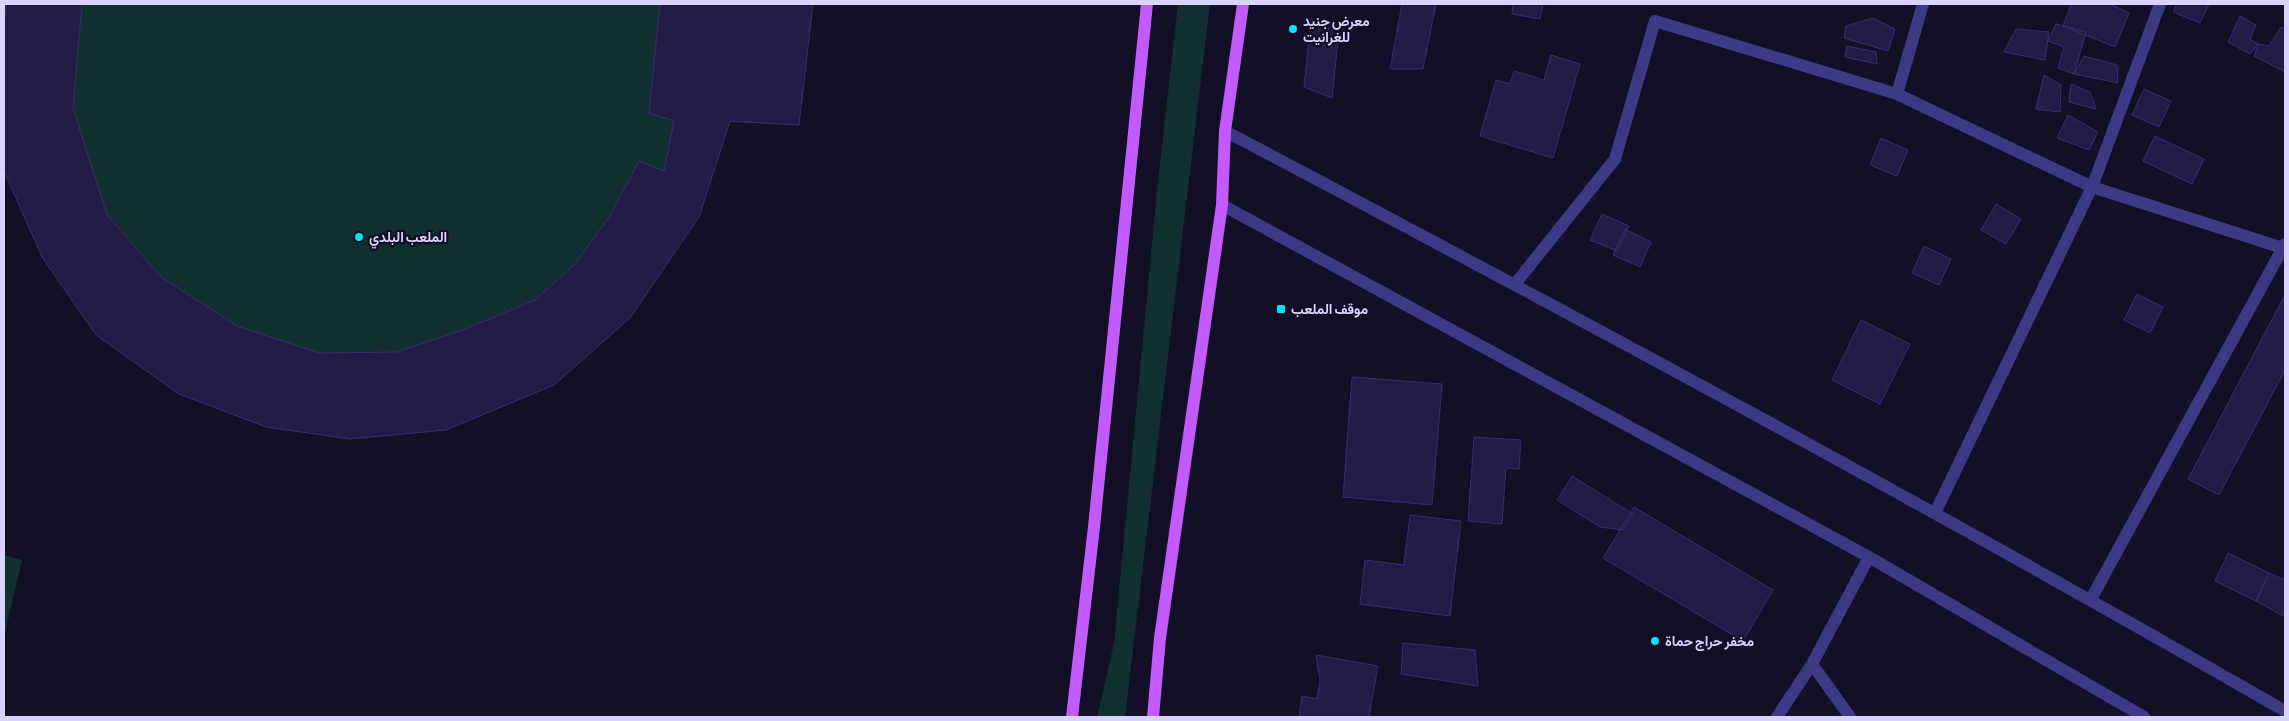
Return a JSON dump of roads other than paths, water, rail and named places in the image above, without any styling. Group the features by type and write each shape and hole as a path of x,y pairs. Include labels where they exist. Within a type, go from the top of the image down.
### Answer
{"main road":[{"path":"1072,717 1094,527 1147,4"},
{"path":"1153,717 1160,638 1222,205 1225,131 1243,4"}],"street":[{"path":"1897,94 1923,4"},
{"path":"1936,513 2092,187 2160,4"},
{"path":"1515,284 1615,159 1655,21 1897,94 2092,187 2284,246 2091,600"},
{"path":"1225,131 1515,284 1936,513 2285,711"},
{"path":"1222,205 1869,558 2144,717"},
{"path":"1777,717 1812,664 1869,558"},
{"path":"1812,664 1850,717"}],"place":[{"name":"معرض جنيد للغرانيت","path":"1293,29"},
{"name":"الملعب البلدي","path":"359,237"},
{"name":"موقف الملعب","path":"1281,309"},
{"name":"مخفر حراج حماة","path":"1655,641"}]}
